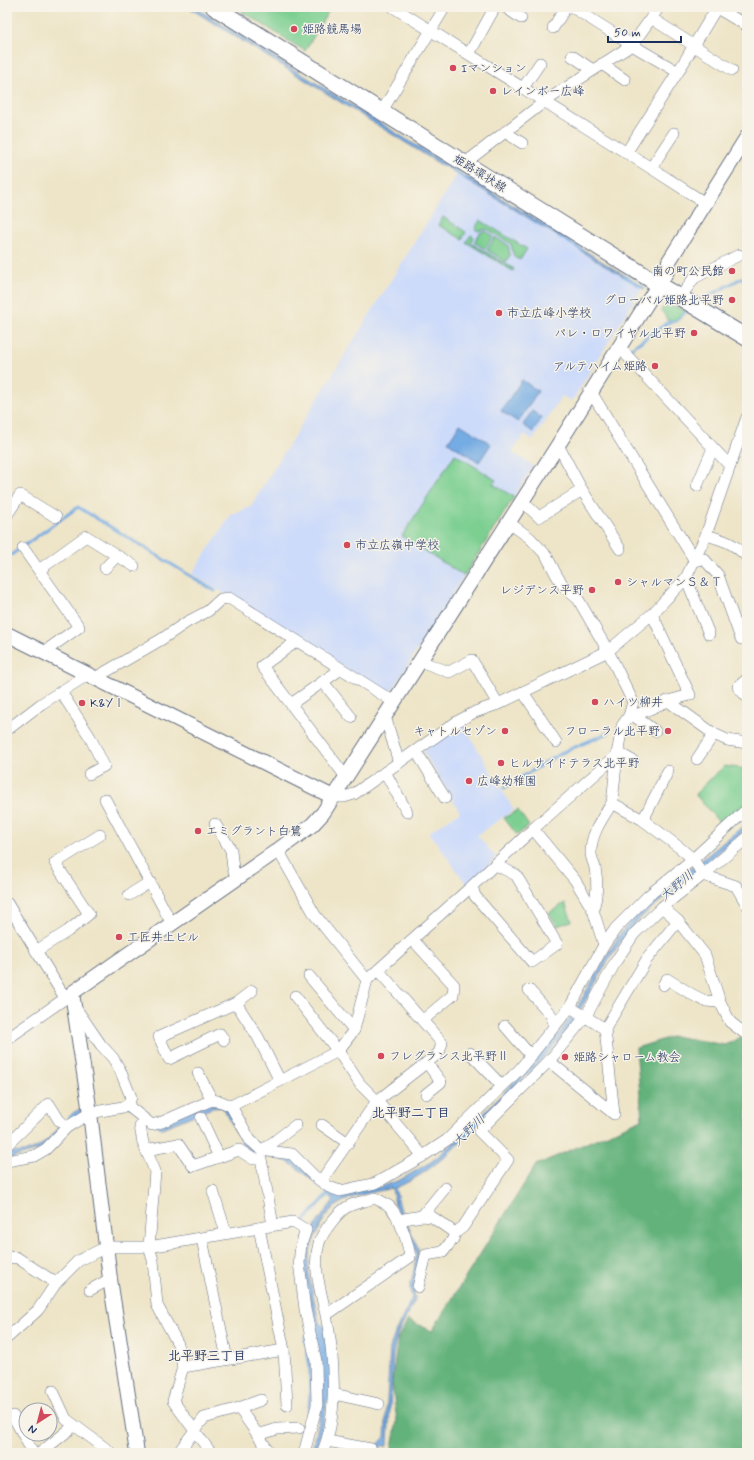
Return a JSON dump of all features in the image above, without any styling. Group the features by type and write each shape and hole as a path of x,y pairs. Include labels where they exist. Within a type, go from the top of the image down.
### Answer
{"main road":[{"name":"姫路環状線","path":"214,7 680,298 747,338"}],"street":[{"path":"393,7 705,203"},
{"path":"468,54 495,7"},
{"path":"505,7 521,18"},
{"path":"553,28 566,7"},
{"path":"572,7 678,72"},
{"path":"626,153 678,72 717,7 744,24"},
{"path":"465,163 544,102 632,45 657,8"},
{"path":"382,111 431,31 441,9"},
{"path":"651,18 732,70"},
{"path":"572,56 625,80"},
{"path":"523,88 540,63"},
{"path":"505,132 522,143"},
{"path":"651,168 674,134"},
{"path":"7,1039 71,999 172,924 278,850 318,819 558,445 667,271 669,261 747,136"},
{"path":"680,298 694,278 740,255"},
{"path":"619,347 730,466"},
{"path":"591,392 695,561"},
{"path":"7,634 333,797 344,797 354,794 458,721 475,712 498,704 608,651 652,614 686,578 695,561 706,535 747,417"},
{"path":"558,445 582,490 620,548"},
{"path":"697,486 713,448"},
{"path":"522,501 539,516 582,490"},
{"path":"7,515 20,495 48,506 56,518"},
{"path":"508,522 530,538 546,555 565,588 578,599 608,651 633,702 631,716"},
{"path":"706,535 725,541 737,547 747,557"},
{"path":"38,570 86,536 134,566"},
{"path":"24,548 38,570 80,627 44,652"},
{"path":"105,568 117,556"},
{"path":"695,561 704,558 718,575 741,639"},
{"path":"686,578 709,634"},
{"path":"7,730 41,704 61,692 162,639 187,622 208,611 221,599 229,598 394,702"},
{"path":"593,910 596,899 597,884 591,853 593,841 600,821 612,802 614,756 622,726 631,716 690,694 652,614"},
{"path":"297,641 262,666 346,777"},
{"path":"420,661 449,672 472,660 498,704"},
{"path":"291,704 341,669"},
{"path":"747,679 738,687 747,696"},
{"path":"323,682 351,717"},
{"path":"61,692 90,737 104,766 89,774"},
{"path":"523,692 556,742"},
{"path":"668,701 714,734 727,740 747,743"},
{"path":"385,716 399,763"},
{"path":"631,716 655,731"},
{"path":"697,759 714,734"},
{"path":"416,750 445,798"},
{"path":"614,756 633,761"},
{"path":"232,1106 338,1051 354,1030 367,980 413,940 614,756"},
{"path":"643,820 668,771"},
{"path":"385,772 407,812"},
{"path":"105,799 172,924"},
{"path":"612,802 643,820 693,859 703,875 736,886 747,887"},
{"path":"211,1453 172,1401 183,1367 178,1344 157,1305 153,1260 149,1248 155,1171 142,1143 140,1126 212,1100 222,1102 232,1106 250,1140 258,1148 292,1154 329,1187 340,1191 376,1183 424,1156 447,1140 520,1069 570,1007 604,946 616,928 648,896 693,859 747,809"},
{"path":"215,824 231,850 233,869 237,878"},
{"path":"533,830 575,880 593,910 604,946"},
{"path":"36,951 68,931 89,914 55,862 100,835"},
{"path":"418,1287 426,1255 443,1252 453,1239 455,1233 463,1227 508,1160 479,1131 549,1061 586,1016 616,961 634,934 662,907 747,838"},
{"path":"278,850 315,915 367,980"},
{"path":"472,886 475,896 532,962 557,944 516,875 496,864"},
{"path":"129,895 150,882"},
{"path":"736,886 747,905"},
{"path":"7,903 36,951 71,999 101,1046 113,1058 120,1070 129,1102 152,1122"},
{"path":"662,907 678,921 705,955 720,1002 730,1022 747,1035"},
{"path":"549,1061 614,1114 605,1029 647,959 678,921"},
{"path":"413,940 454,985 453,995 423,1020"},
{"path":"321,1181 377,1101 439,1053 442,1043 378,970"},
{"path":"309,976 354,1030"},
{"path":"663,985 667,979 705,1001 720,1002"},
{"path":"529,990 551,1015 555,1026"},
{"path":"224,1040 220,1034 169,1059 157,1034 217,1006 236,1003 252,991"},
{"path":"296,996 338,1051 360,1084 377,1101 424,1156"},
{"path":"71,999 89,1109 110,1278 136,1453"},
{"path":"236,1003 258,1037 280,1081"},
{"path":"570,1007 605,1029"},
{"path":"505,1026 531,1056"},
{"path":"470,1053 502,1086"},
{"path":"427,1063 441,1082 430,1094"},
{"path":"198,1073 212,1100"},
{"path":"7,1162 34,1156 46,1149 63,1124 89,1109 129,1102"},
{"path":"7,1145 49,1104 63,1124"},
{"path":"201,1118 219,1157"},
{"path":"264,1150 296,1125"},
{"path":"322,1125 348,1143"},
{"path":"146,1150 178,1144 193,1166 239,1150 253,1159 261,1159 273,1225"},
{"path":"375,1198 376,1183"},
{"path":"422,1216 445,1188"},
{"path":"213,1190 226,1234"},
{"path":"322,1453 327,1441 331,1423 334,1394 330,1341 326,1315 319,1289 316,1263 319,1242 331,1222 348,1206 375,1198 389,1206 402,1219 410,1257 326,1315"},
{"path":"402,1219 422,1216 432,1217 455,1233"},
{"path":"7,1338 38,1310 56,1283 78,1261 106,1247 149,1248 293,1222 306,1230 301,1245 299,1263 305,1309 316,1361 317,1405 304,1453"},
{"path":"259,1228 284,1350 287,1405"},
{"path":"202,1239 227,1359"},
{"path":"7,1256 10,1258 16,1257 56,1283"},
{"path":"90,1290 110,1278"},
{"path":"183,1367 284,1350"},
{"path":"53,1391 66,1419 108,1451"},
{"path":"334,1394 379,1404"},
{"path":"178,1453 204,1418 261,1400"},
{"path":"239,1408 270,1453"},
{"path":"13,1416 33,1453"},
{"path":"40,1453 74,1426"},
{"path":"258,1435 277,1429 299,1428"},
{"path":"327,1441 371,1449"}],"shaded area":[{"path":"457,174 642,288 572,401 562,396 533,440 524,435 512,452 533,466 389,695 192,574 231,515 250,507"},
{"name":"広峰幼稚園","path":"462,723 514,810 477,835 495,856 494,860 467,885 429,832 460,812 423,751"}],"green space":[{"name":"姫路競馬場","path":"235,7 331,7 305,51"},
{"path":"443,217 466,232 462,239 438,225"},
{"path":"480,220 527,249 520,260 514,257 511,244 487,229 478,231 475,229"},
{"path":"486,231 493,236 485,249 474,242 480,233"},
{"path":"471,235 474,237 471,243 514,269 513,271 466,242"},
{"path":"495,237 508,245 510,255 506,262 487,250"},
{"path":"666,303 685,310 676,320 669,321 661,310"},
{"path":"455,454 496,480 493,484 514,497 464,576 402,536"},
{"path":"724,766 747,769 747,806 724,828 695,794"},
{"path":"518,810 529,826 517,835 504,818"},
{"path":"565,903 572,921 557,926 549,913"},
{"path":"674,1036 725,1045 743,1036 747,1038 747,1453 391,1453 397,1421 392,1383 398,1337 408,1320 432,1331 536,1165 642,1119 636,1048"}],"water":[{"path":"188,7 194,7 441,161 444,164 443,166"},
{"path":"467,177 566,238 564,240 465,179"},
{"path":"579,247 627,277 626,278 578,249"},
{"path":"522,380 538,391 518,422 501,411"},
{"path":"532,411 542,418 533,432 523,425"},
{"path":"460,424 491,444 479,462 448,442"},
{"path":"747,823 747,829 640,918 612,955 566,1032 540,1061 454,1149 425,1172 395,1188 401,1211 418,1248 419,1266 414,1288 415,1300 397,1335 393,1354 388,1442 386,1447 383,1445 374,1453 371,1453 385,1437 390,1348 395,1333 412,1298 410,1288 416,1252 406,1233 395,1206 392,1188 356,1196 337,1205 324,1219 311,1246 309,1274 324,1345 327,1382 325,1413 321,1434 315,1453 311,1453 318,1426 322,1399 322,1372 319,1345 304,1272 305,1249 310,1235 317,1223 334,1200 294,1165 283,1160 259,1155 248,1149 241,1141 222,1107 212,1108 162,1128 131,1107 96,1109 43,1149 7,1159 7,1153 26,1152 44,1143 73,1113 78,1110 126,1102 155,1121 209,1104 226,1106 245,1139 290,1157 327,1189 355,1191 381,1187 400,1180 431,1162 462,1135 527,1069 561,1031 579,1004 619,935 642,909"}],"waterway":[{"path":"441,162 468,180"},
{"path":"561,237 582,250"},
{"path":"702,304 709,296 747,275"},
{"path":"624,276 644,288"},
{"path":"627,351 667,323 676,321 690,309"},
{"path":"7,558 78,507 215,591"},
{"path":"504,788 561,753 608,733"},
{"path":"303,1225 306,1219 330,1192"},
{"name":"大野川","path":"319,1332 327,1363 326,1392"},
{"path":"299,1453 302,1434 308,1416 310,1398 310,1367 305,1337"}],"place":[{"name":"姫路競馬場","path":"294,29"},
{"name":"Iマンション","path":"453,68"},
{"name":"レインボー広峰","path":"493,91"},
{"name":"南の町公民館","path":"732,271"},
{"name":"グローバル姫路北平野","path":"732,300"},
{"name":"市立広峰小学校","path":"499,313"},
{"name":"パレ・ロワイヤル北平野","path":"694,333"},
{"name":"アルテハイム姫路","path":"655,366"},
{"name":"市立広嶺中学校","path":"347,545"},
{"name":"シャルマンＳ＆Ｔ","path":"618,582"},
{"name":"レジデンス平野","path":"592,590"},
{"name":"ハイツ柳井","path":"595,702"},
{"name":"K&YⅠ","path":"82,703"},
{"name":"キャトルセゾン","path":"505,731"},
{"name":"フローラル北平野","path":"668,731"},
{"name":"ヒルサイドテラス北平野","path":"501,763"},
{"name":"広峰幼稚園","path":"469,781"},
{"name":"エミグラント白鷺","path":"198,831"},
{"name":"工匠井上ビル","path":"119,937"},
{"name":"フレグランス北平野Ⅱ","path":"381,1056"},
{"name":"姫路シャローム教会","path":"565,1057"}],"district":[{"name":"北平野二丁目","path":"411,1112"},
{"name":"北平野三丁目","path":"207,1355"}]}
